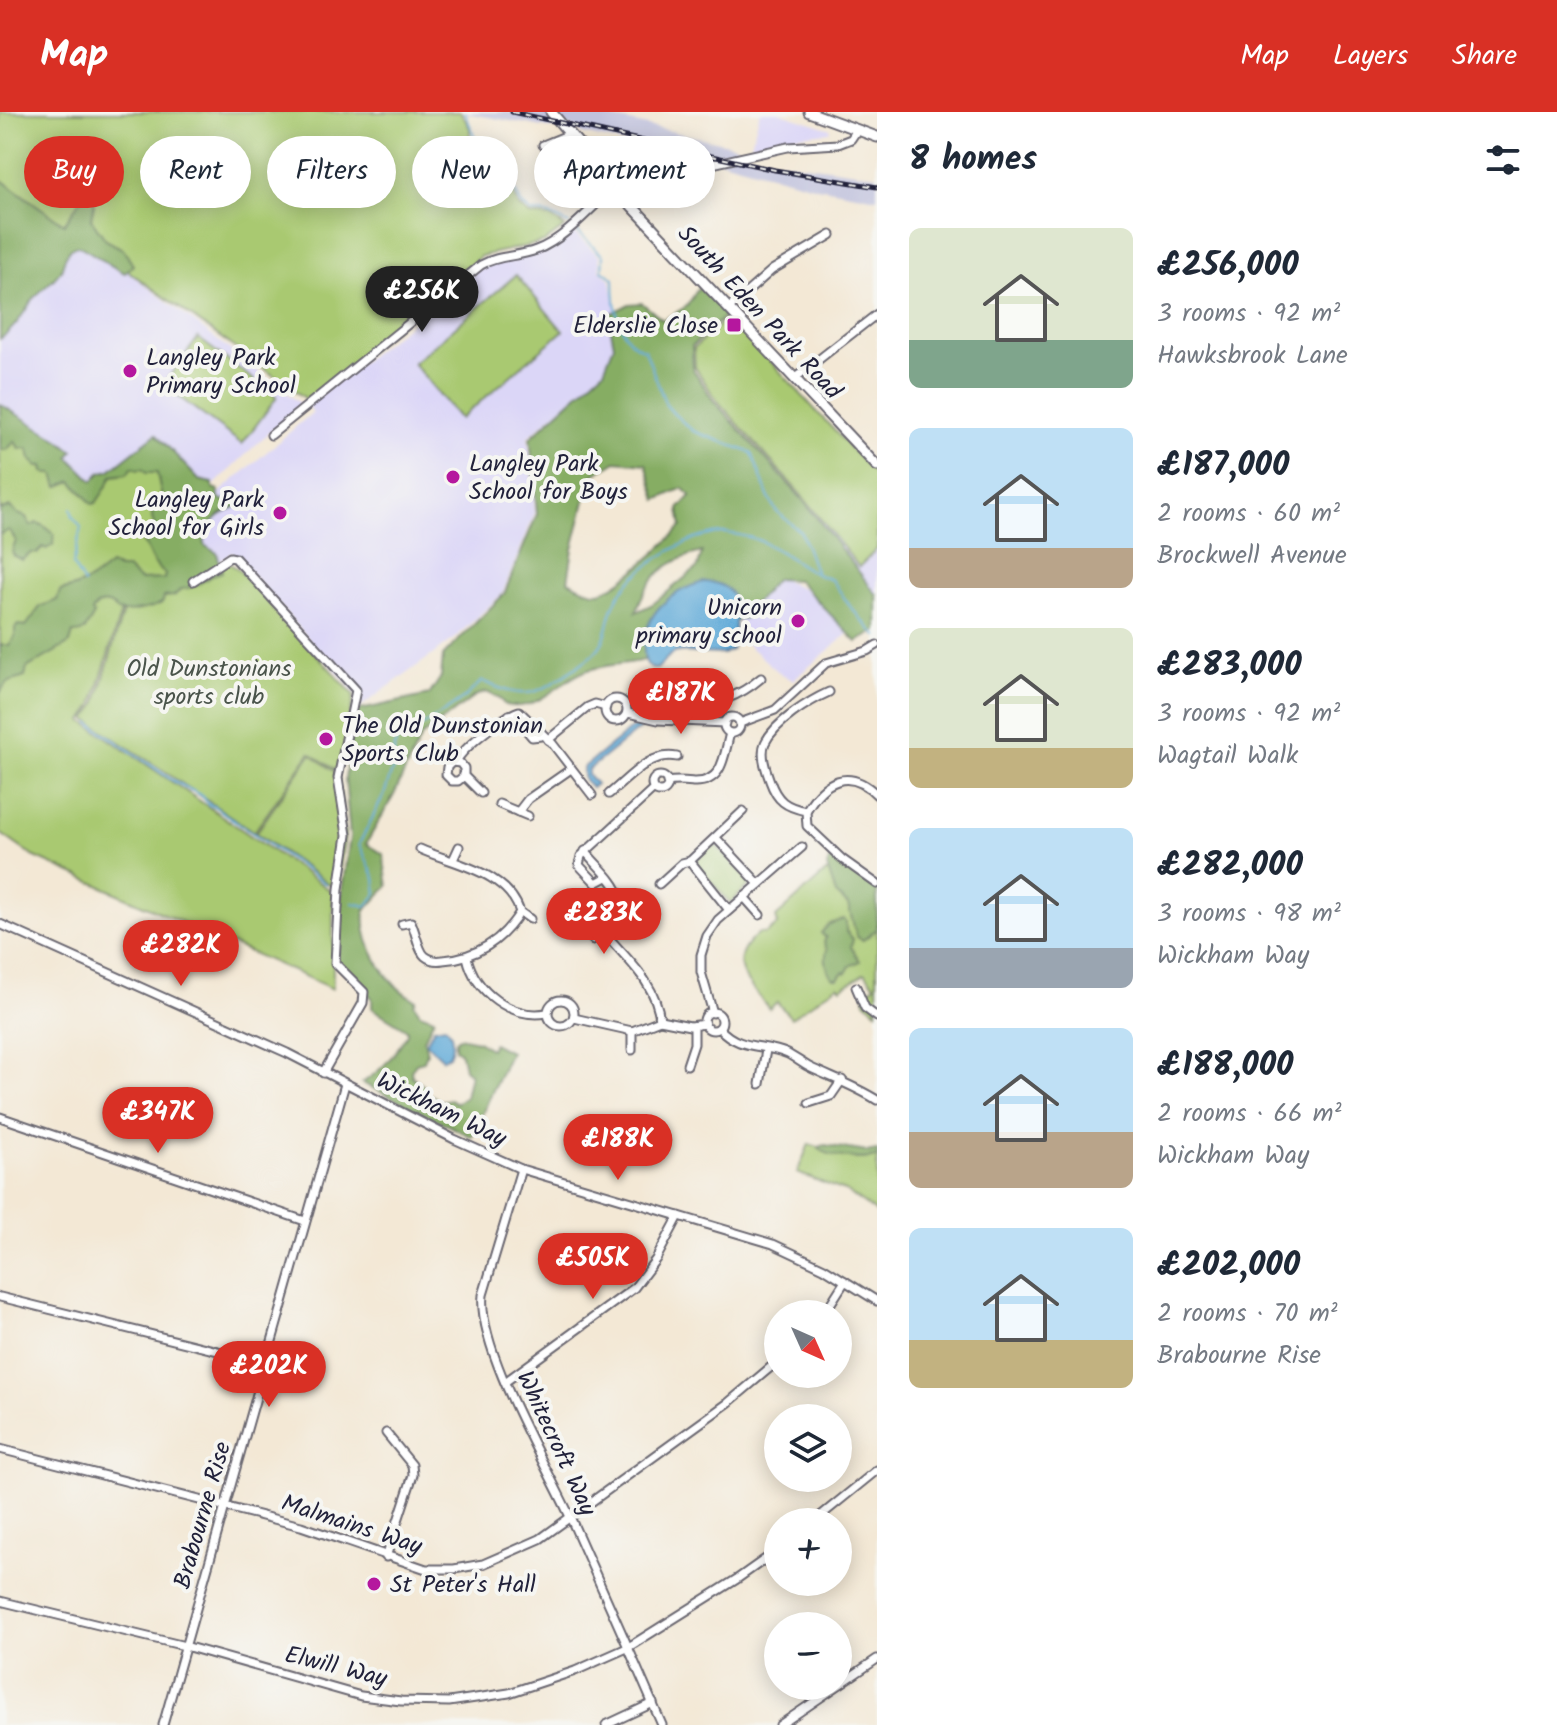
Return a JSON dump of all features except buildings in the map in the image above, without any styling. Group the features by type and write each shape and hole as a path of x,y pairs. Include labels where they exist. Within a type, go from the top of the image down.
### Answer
{"main road":[{"name":"South Eden Park Road","path":"551,112 570,134"},
{"path":"809,112 877,137"},
{"name":"South Eden Park Road","path":"634,208 877,466"}],"street":[{"path":"715,163 776,149 838,144 851,139 857,130"},
{"path":"565,136 570,134"},
{"path":"271,435 481,265 489,260 534,251 549,244 591,208"},
{"path":"729,308 772,270 831,235"},
{"path":"795,378 877,314"},
{"path":"193,581 230,557 235,558 356,690 338,778 347,835 339,889 335,963 364,992 363,1003 323,1073"},
{"path":"740,723 768,714 826,663 876,645"},
{"path":"659,703 692,706 725,700 761,678"},
{"path":"806,811 788,808 773,790 765,765 764,746 773,732 804,704 829,692"},
{"path":"619,699 627,705 628,713 621,721 613,721 607,716 606,707 612,700 619,699"},
{"path":"725,700 726,730 730,733"},
{"path":"464,776 455,781 447,776 447,767 509,715 516,718 532,737 545,738 590,706 606,707"},
{"path":"628,713 643,717 735,718 740,723"},
{"path":"730,733 737,732 740,723"},
{"path":"657,777 667,782 701,781 715,775 725,759 730,733"},
{"path":"545,738 592,795"},
{"path":"609,794 651,761 665,756 677,757"},
{"path":"651,761 657,777"},
{"path":"456,762 464,768 464,776 481,793"},
{"path":"518,812 528,799 548,788 571,769"},
{"path":"657,777 652,783 654,789 660,792 665,790 667,782"},
{"path":"877,795 865,783 838,780 826,786 806,811 807,826 842,859 877,884"},
{"path":"608,879 594,883 580,868 579,858 654,789"},
{"path":"499,804 528,816"},
{"path":"659,884 682,863 690,861 743,811"},
{"path":"716,838 759,884"},
{"path":"453,860 459,847"},
{"path":"719,1028 721,1018 713,1013 702,978 701,955 709,932 729,910 802,847"},
{"path":"420,849 453,860 495,881 520,912 530,919"},
{"path":"585,851 618,892 622,903 617,918 593,940"},
{"path":"690,861 729,910"},
{"path":"744,897 760,915"},
{"path":"622,903 635,902"},
{"path":"402,924 415,919 422,952 427,958 439,960 467,957 488,946 520,912"},
{"name":"Wickham Way","path":"0,924 287,1053 454,1139 521,1169 773,1244 877,1301"},
{"path":"603,931 649,984 660,1020"},
{"path":"467,957 474,978 492,997 526,1013 547,1013"},
{"path":"856,987 865,1008 877,1017"},
{"path":"557,996 569,1004 574,1018 567,1024 559,1024 552,1021 547,1013 557,996"},
{"path":"705,1024 706,1017 713,1013"},
{"path":"574,1018 632,1031 660,1020 694,1026 705,1024"},
{"path":"705,1024 712,1030 719,1028"},
{"path":"687,1065 695,1042 694,1026"},
{"path":"719,1028 731,1039 784,1053 877,1100"},
{"path":"632,1031 632,1050"},
{"path":"760,1084 766,1050"},
{"path":"809,1103 831,1096 842,1080"},
{"name":"Brabourne Rise","path":"163,1725 345,1084"},
{"path":"0,1117 305,1221"},
{"name":"Whitecroft Way","path":"521,1169 481,1306 486,1330 505,1382 570,1518 662,1725"},
{"path":"505,1382 634,1288 656,1259 679,1216"},
{"path":"833,1300 845,1281"},
{"path":"0,1297 266,1363"},
{"name":"Malmains Way","path":"0,1449 301,1526 426,1569 454,1569 483,1564 540,1539 728,1403 764,1373"},
{"path":"386,1433 412,1465 413,1475 386,1557"},
{"path":"830,1508 877,1470"},
{"name":"Elwill Way","path":"0,1601 185,1646 361,1696 449,1702 509,1693 575,1671 627,1648 764,1560"},
{"path":"780,1725 877,1659"},
{"path":"606,1725 653,1703"}],"shaded area":[{"path":"461,112 585,112 692,136 591,136 582,134 577,128 551,122 554,129"},
{"path":"760,112 778,112 831,129 830,132 789,136 758,146 751,144"},
{"path":"715,141 737,146 737,153 877,175 877,198 817,187 715,161"},
{"name":"Langley Park School for Boys","path":"572,231 599,256 600,270 611,281 619,334 630,347 528,437 535,513 502,594 454,639 355,711 359,697 233,552 200,573 189,519 313,412 307,405 482,267 536,253"},
{"name":"Langley Park Primary School","path":"78,234 304,406 267,434 205,494 93,486 0,411 0,337"},
{"name":"Unicorn primary school","path":"862,461 877,477 877,598 850,632 793,680 782,675 737,636 740,606 779,578 802,588 814,598 843,570 801,509"}],"green space":[{"path":"0,112 461,112 470,128 470,136 412,136 412,208 518,208 518,204 530,215 550,217 565,227 545,242 481,256 309,401 40,208 124,208 124,136 24,136 24,196 0,179"},
{"path":"0,179 24,196 24,208 41,208 64,224 75,208 93,208 91,219 106,240 123,249 133,265 125,273 81,247 74,247 68,252 58,274 34,298 14,327 0,339"},
{"path":"516,275 563,331 460,419 413,363"},
{"path":"699,287 726,315 692,346 693,369 713,400 802,499 877,595 877,631 857,642 797,580 776,579 756,602 746,608 745,618 646,645 645,660 583,672 527,705 505,705 498,697 486,692 475,696 421,737 394,795 366,844 383,854 388,886 365,911 365,924 372,950 386,974 405,994 416,1000 414,1004 420,1013 434,1018 424,1040 427,1053 424,1061 416,1063 411,1071 425,1091 441,1101 450,1099 456,1103 465,1097 470,1074 464,1069 461,1054 455,1048 455,1040 459,1037 478,1041 490,1049 493,1043 510,1052 472,1137 362,1083 388,1061 407,1030 372,1008 372,998 337,962 342,889 350,837 345,778 355,711 429,695 441,677 443,656 504,594 537,514 530,438 604,370 614,345 608,315 629,304 642,303 663,320 687,306","holes":["616,461 646,464 657,500 683,488 691,496 679,509 682,526 675,533 629,575 606,590 594,592 568,581 573,549 591,477","702,552 698,567 653,604 636,612 646,589 660,572 678,560"]},
{"path":"729,316 877,477 877,549 859,567 803,497 715,398 695,367 694,348"},
{"path":"198,338 277,397 242,444 163,385"},
{"path":"0,404 73,451 69,457 93,481 156,434 199,480 213,483 219,499 226,501 236,497 240,502 206,529 204,545 217,553 222,572 181,589 174,596 164,597 163,602 148,608 122,612 108,604 98,605 92,611 94,615 86,628 73,633 70,643 27,668 25,677 6,683 0,693 0,645 9,645 15,636 15,628 18,625 26,626 40,607 57,600 60,591 87,582 110,565 127,569 140,580 164,579 165,574 140,539 142,533 155,528 153,504 162,498 157,473 146,473 132,467 127,474 112,476 96,503 92,504 72,481 58,487 54,474 44,472 43,466 37,466 28,448 19,449 15,441 7,450 0,450"},
{"path":"0,411 93,486 154,438 194,574 97,595 0,671"},
{"path":"10,507 26,517 31,526 37,523 52,532 53,545 46,549 43,547 38,553 31,553 22,560 14,556 12,551 16,541 9,530 0,535 0,510"},
{"name":"Old Dunstonians sports club","path":"228,563 237,568 354,695 339,772 310,753 254,832 86,719 96,705 128,594"},
{"path":"126,595 93,705 83,721 333,892 333,989 33,856 0,833 0,677 79,610"},
{"path":"311,754 338,774 345,836 336,889 256,833"},
{"path":"714,843 752,883 730,903 694,862"},
{"path":"830,859 877,890 877,929 863,940 857,937 848,905 836,894 827,867"},
{"path":"835,871 877,917 877,1011 865,1001 865,993 875,985 865,973 841,988 838,985 791,1018 777,1002 769,1009 746,980 740,962 742,953 759,933 765,934 778,924 776,917 826,872"},
{"path":"608,883 616,894 618,908 603,927 583,904"},
{"path":"844,919 846,931 853,939 851,947 860,961 850,966 846,973 833,978 827,965 826,938 821,933 829,924"},
{"path":"809,1144 856,1159 877,1157 877,1213 847,1192 797,1173"},
{"path":"825,1145 867,1152 877,1150 877,1157 839,1157 819,1149"}],"water":[{"path":"703,582 716,583 732,595 736,615 732,649 723,654 677,652 657,669 652,669 645,660 644,647 649,623 671,597"},
{"path":"645,704 648,709 644,725 588,770 588,775 596,784 591,788 583,777 583,768 637,724"},
{"path":"445,1026 450,1032 452,1044 449,1056 443,1059 426,1043 434,1028"}],"waterway":[{"path":"465,112 484,161 511,180 521,204 531,212 548,214 569,224"},
{"path":"574,228 603,256 602,270 614,279 619,321 628,338 645,350 666,405 693,431 752,453 776,511 801,532 816,574 832,580 852,609 877,636"},
{"path":"71,508 73,517 81,527 73,565 84,584"},
{"path":"353,903 367,906 377,893 375,878 359,844 384,795 398,739 464,698 482,681 509,691 529,693 559,679 600,646 611,612 628,584 664,554 693,540 725,533 752,538 816,574"},
{"path":"90,723 172,780 202,796 208,804 326,884"}],"railway":[{"path":"512,112 775,170 877,187"}],"place":[{"name":"Elderslie Close","path":"734,325"},
{"name":"Langley Park Primary School","path":"130,371"},
{"name":"Langley Park School for Boys","path":"453,477"},
{"name":"Langley Park School for Girls","path":"280,513"},
{"name":"Unicorn primary school","path":"798,621"},
{"name":"The Old Dunstonian Sports Club","path":"326,739"},
{"name":"St Peter's Hall","path":"374,1584"}]}
